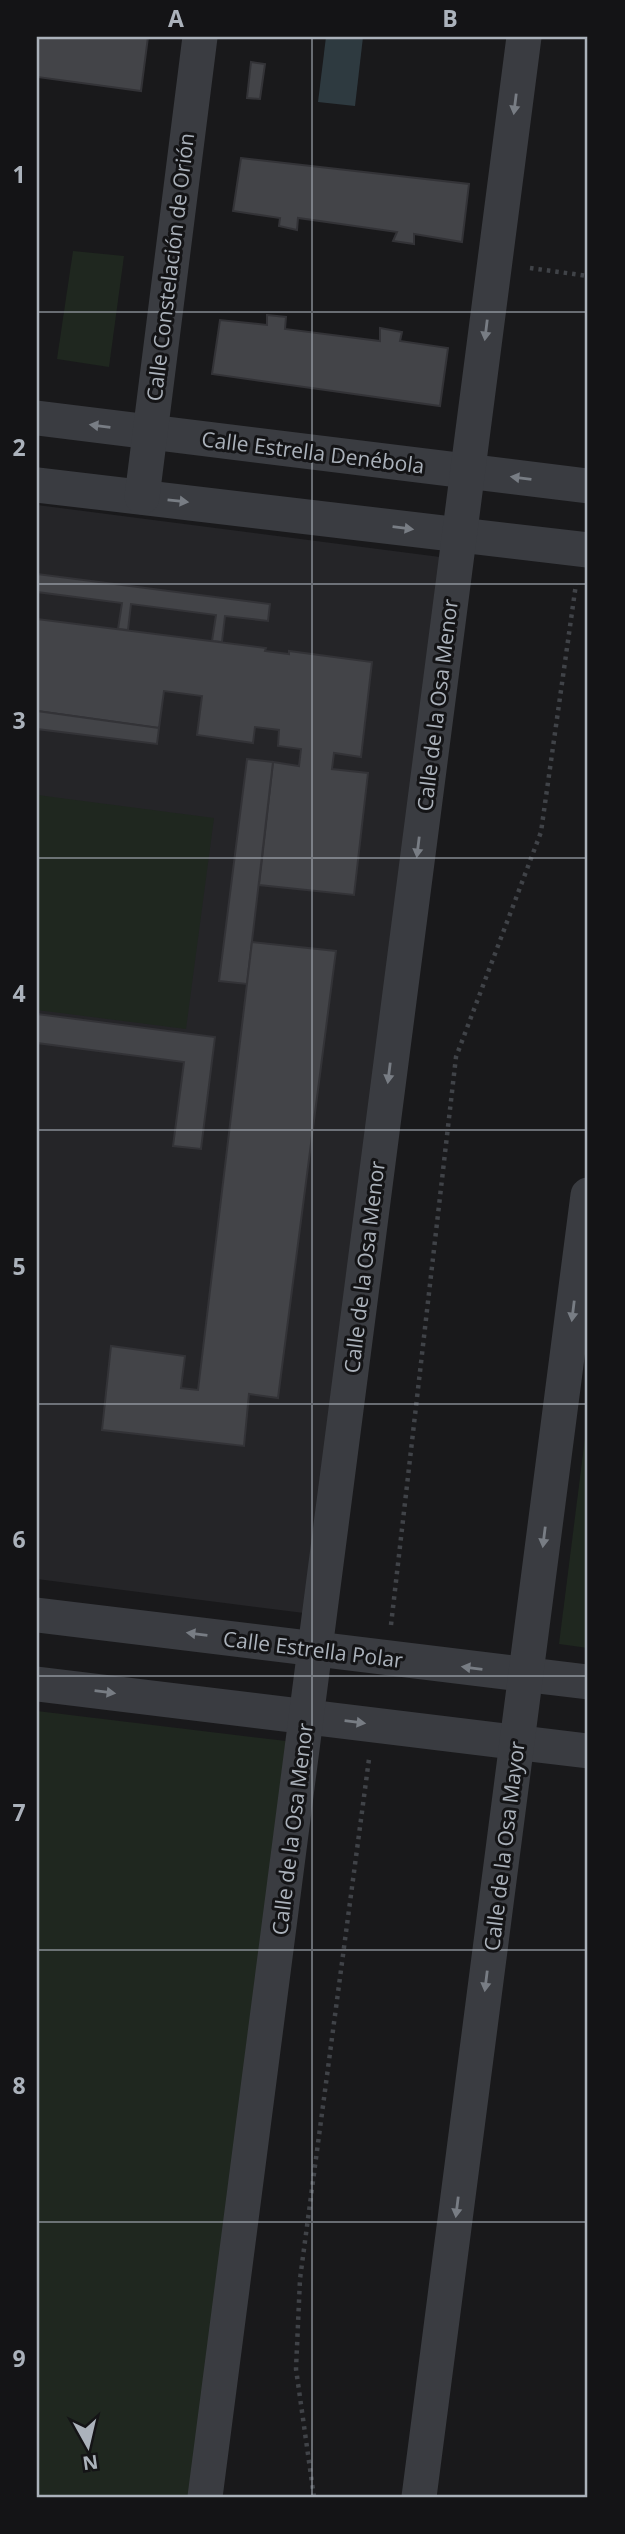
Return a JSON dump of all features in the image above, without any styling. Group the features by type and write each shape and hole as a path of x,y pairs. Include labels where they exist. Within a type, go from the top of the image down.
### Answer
{"street":[{"name":"Calle Constelación de Orión","path":"142,497 200,37"},
{"name":"Calle de la Osa Menor","path":"205,2497 524,37"},
{"name":"Calle Estrella Denébola","path":"37,418 588,486"},
{"path":"37,485 584,549"},
{"name":"Calle de la Osa Mayor","path":"419,2497 588,1195"},
{"name":"Calle Estrella Polar","path":"37,1615 588,1682"},
{"path":"37,1684 588,1751"}],"path":[{"path":"518,266 588,276"},
{"path":"387,1658 456,1058 541,832 584,549"},
{"path":"314,2497 296,2369 300,2279 369,1757"}],"shaded area":[{"path":"326,37 363,37 355,106 318,102"},
{"path":"73,251 124,256 109,367 57,359"},
{"path":"37,505 440,557 304,1613 37,1579"},
{"path":"37,795 214,818 186,1029 37,1010"},
{"path":"588,1414 588,1648 559,1644"},
{"path":"37,1711 286,1741 189,2497 37,2497"}],"building":[{"path":"37,37 148,37 141,91 37,77"},
{"path":"251,62 265,64 260,99 247,98"},
{"path":"241,158 469,184 462,242 414,234 414,244 393,241 397,232 298,218 297,230 279,226 280,218 233,211"},
{"path":"267,315 286,317 285,329 380,341 380,328 402,332 400,341 448,348 440,406 212,374 220,320 267,325"},
{"path":"37,574 270,604 268,621 225,616 222,642 212,641 216,615 131,604 128,630 118,629 122,603 37,592"},
{"path":"37,619 266,648 265,651 289,654 289,651 372,662 361,757 334,753 332,769 368,773 354,895 259,885 273,762 299,766 301,749 278,746 279,730 255,727 253,743 197,735 202,696 164,691 159,728 37,711"},
{"path":"37,711 159,728 157,744 37,729"},
{"path":"247,759 273,762 247,984 219,981"},
{"path":"252,942 336,951 278,1398 249,1394 244,1446 102,1430 111,1346 185,1356 181,1388 198,1390"},
{"path":"37,1014 215,1037 201,1149 173,1146 184,1062 37,1043"}]}
